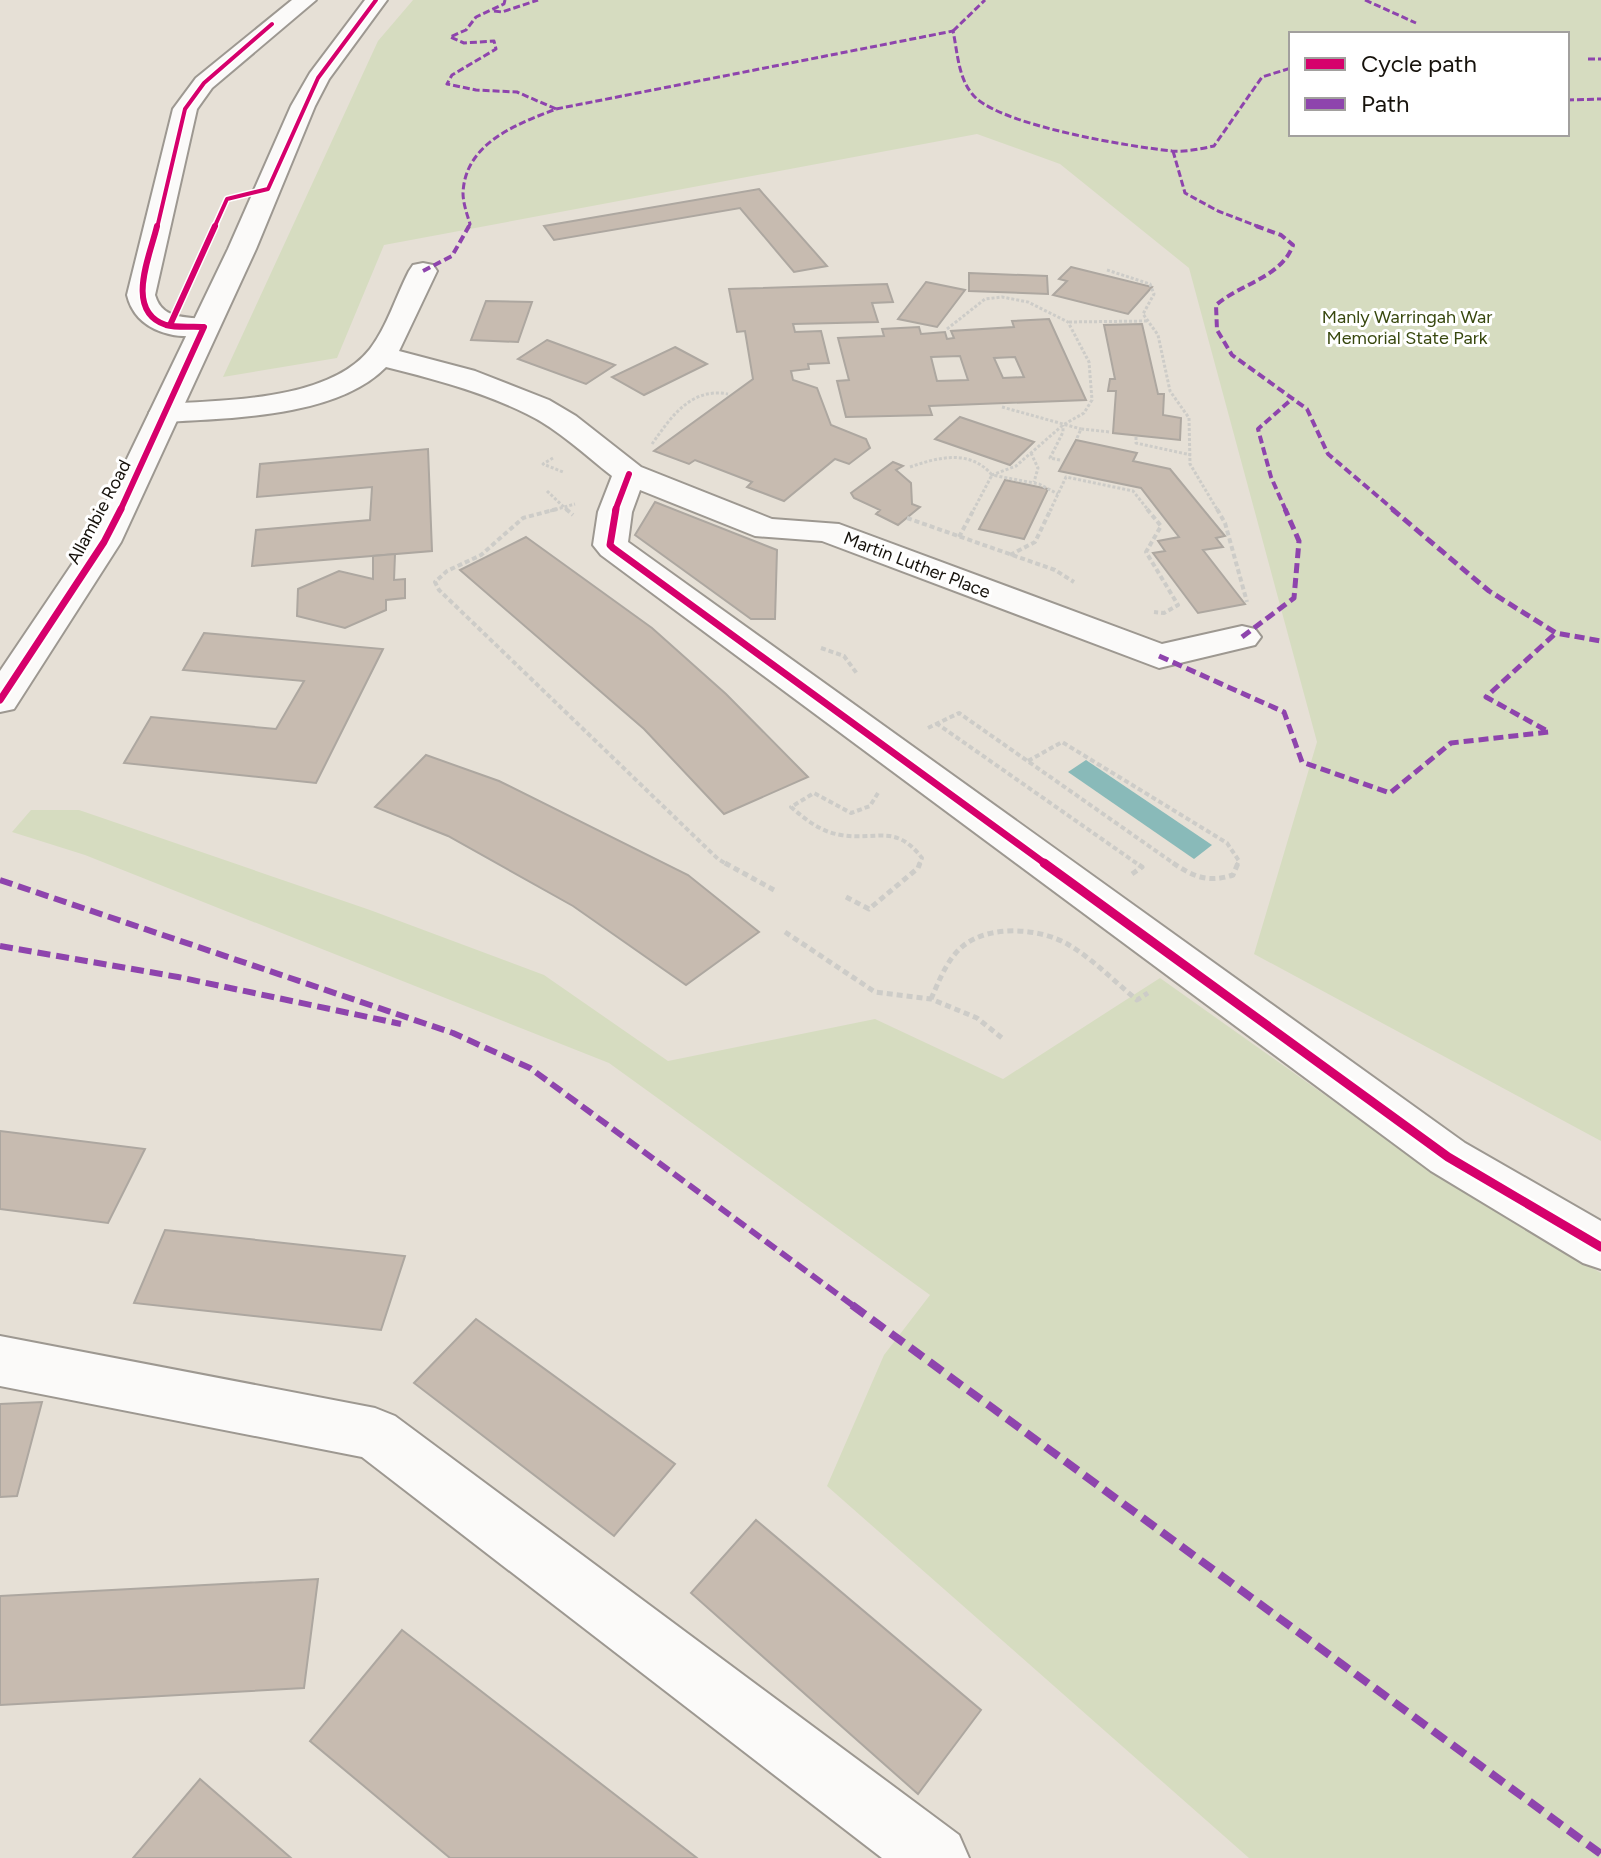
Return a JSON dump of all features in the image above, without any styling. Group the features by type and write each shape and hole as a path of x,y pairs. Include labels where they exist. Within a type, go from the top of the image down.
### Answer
{"street":[{"path":"204,327 166,325 145,310 141,295 185,109 204,83 272,24 305,0"},
{"name":"Allambie Road","path":"0,700 104,542 242,249 303,106 318,78 376,0"},
{"path":"165,413 239,408 309,396 356,376 381,356 423,271"},
{"name":"Martin Luther Place","path":"381,356 464,378 538,407 585,439 767,529 827,531 1159,656 1242,637"},
{"path":"640,464 615,512 610,545 613,548 1448,1157 1601,1247"},
{"path":"0,1361 375,1434 936,1858"}],"path":[{"path":"1107,270 1150,284 1154,294 1143,314 1158,335 1170,391 1189,418 1190,464 1225,523 1251,617 1242,637"},
{"path":"947,329 974,304 1002,297 1028,302 1068,322 1147,321"},
{"path":"959,537 992,475 1016,466 1063,425 1084,413 1092,400 1089,362 1068,322"},
{"path":"640,464 652,443 687,399 715,390 728,394"},
{"path":"1002,407 1063,425 1110,432"},
{"path":"1060,460 1050,458 1063,425"},
{"path":"1077,438 1081,429"},
{"path":"1136,437 1136,443 1191,455"},
{"path":"569,474 543,464 585,439"},
{"path":"1031,453 1038,468 1034,482"},
{"path":"910,467 940,457 956,456 974,460 992,475 1034,482 1050,487 1058,494"},
{"path":"1010,555 1035,542 1066,477 1133,491 1161,526 1146,552 1178,605 1164,613 1148,611"},
{"path":"582,501 523,518 481,555 447,571 435,582 439,590 718,859 774,890"},
{"path":"907,518 1055,570 1082,587"},
{"path":"1028,761 1062,742"},
{"path":"785,932 875,992 931,999 977,1018 1002,1038"}],"green space":[{"name":"Manly Warringah War Memorial State Park","path":"413,0 1601,0 1601,1141 1254,954 1317,742 1189,268 1060,164 977,134 384,245 337,358 223,377 378,41"},
{"path":"31,810 79,810 370,910 544,975 668,1061 875,1019 1003,1079 1160,978 1436,1174 1601,1273 1601,1858 1249,1858 827,1486 884,1355 930,1295 609,1063 85,855 12,832"}],"water":[{"path":"1086,760 1212,845 1194,859 1068,772"}],"building":[{"path":"759,189 827,266 794,272 740,208 554,240 544,226"},
{"path":"1071,267 1152,287 1128,314 1053,295 1067,281 1059,279"},
{"path":"969,273 1047,276 1048,294 969,291"},
{"path":"926,282 965,290 937,327 898,319"},
{"path":"887,284 893,302 872,303 878,322 793,324 795,332 821,331 829,363 808,364 809,369 791,371 793,380 817,388 831,425 866,439 870,448 849,464 835,459 784,501 747,487 752,482 695,460 689,464 654,451 753,379 745,331 737,332 729,289"},
{"path":"486,301 532,302 518,342 471,340"},
{"path":"1049,319 1086,400 929,406 932,415 846,417 837,381 849,380 838,338 884,336 882,329 919,327 921,334 945,332 947,339 954,338 951,331 1014,327 1012,321","holes":["960,356 968,380 937,381 931,357","1015,357 1024,377 1003,378 994,358"]},
{"path":"1142,324 1158,394 1164,394 1163,415 1181,418 1180,440 1113,433 1116,391 1108,391 1110,379 1115,379 1104,325"},
{"path":"547,340 615,365 586,384 518,359"},
{"path":"675,347 707,364 644,395 612,377"},
{"path":"960,417 1034,442 1010,465 935,439"},
{"path":"1076,440 1137,453 1133,461 1170,469 1225,536 1216,538 1223,547 1203,550 1245,604 1198,613 1153,553 1165,551 1158,541 1179,537 1141,488 1059,471"},
{"path":"428,449 432,551 252,566 256,530 370,520 372,487 257,497 260,464"},
{"path":"893,462 903,466 896,470 911,483 912,504 920,507 898,525 876,514 880,510 854,498 851,493"},
{"path":"1005,480 1048,489 1024,539 979,529"},
{"path":"655,502 777,550 775,619 751,619 635,535"},
{"path":"526,537 652,628 726,694 808,777 724,814 644,729 460,570"},
{"path":"395,554 394,580 405,579 405,598 386,600 386,610 345,628 297,616 298,589 339,571 373,579 373,556"},
{"path":"204,633 383,649 316,783 124,763 151,717 276,729 304,681 183,670"},
{"path":"426,755 499,781 688,875 759,932 686,985 573,906 448,836 375,807"},
{"path":"0,1131 145,1149 108,1223 0,1209"},
{"path":"165,1230 405,1256 381,1330 134,1303"},
{"path":"476,1319 675,1464 614,1536 414,1383"},
{"path":"42,1402 17,1496 0,1497 0,1404"},
{"path":"756,1520 981,1710 918,1794 691,1593"},
{"path":"318,1579 304,1688 0,1705 0,1596"},
{"path":"402,1630 697,1858 450,1858 310,1741"},
{"path":"200,1779 291,1858 133,1858"}],"marked path":[{"path":"505,0 504,4 476,17 466,30 450,37 464,43 494,41 496,49 452,75 447,84 476,90 517,92 556,109"},
{"path":"494,11 502,12 538,0"},
{"path":"953,31 985,0"},
{"path":"1365,0 1416,23"},
{"path":"423,271 452,256 470,224 463,193 473,160 495,137 556,109 953,31 966,86 978,100 999,111 1093,137 1173,151 1192,151 1214,146 1262,77 1289,69"},
{"path":"1588,59 1601,59"},
{"path":"1569,100 1601,99"},
{"path":"1173,151 1185,193 1218,211 1281,235 1293,245 1290,254 1278,267 1238,288 1216,305 1217,330 1232,355 1307,409 1328,454 1489,591 1556,633 1601,641"},
{"path":"1242,637 1294,598 1299,541 1271,477 1258,429 1293,398"},
{"path":"1159,656 1284,712 1302,762 1390,793 1451,743 1549,732 1486,697 1556,633"},
{"path":"0,880 453,1033 530,1068 1601,1854"},
{"path":"0,946 178,977 401,1024"}],"cycle path":[{"path":"170,325 227,199 268,189 318,78 376,0"},
{"path":"0,700 104,542 136,480 204,327 166,325 145,310 141,295 185,109 204,83 272,24"},
{"path":"629,474 615,512 610,545 613,548 1448,1157 1601,1247"}]}
